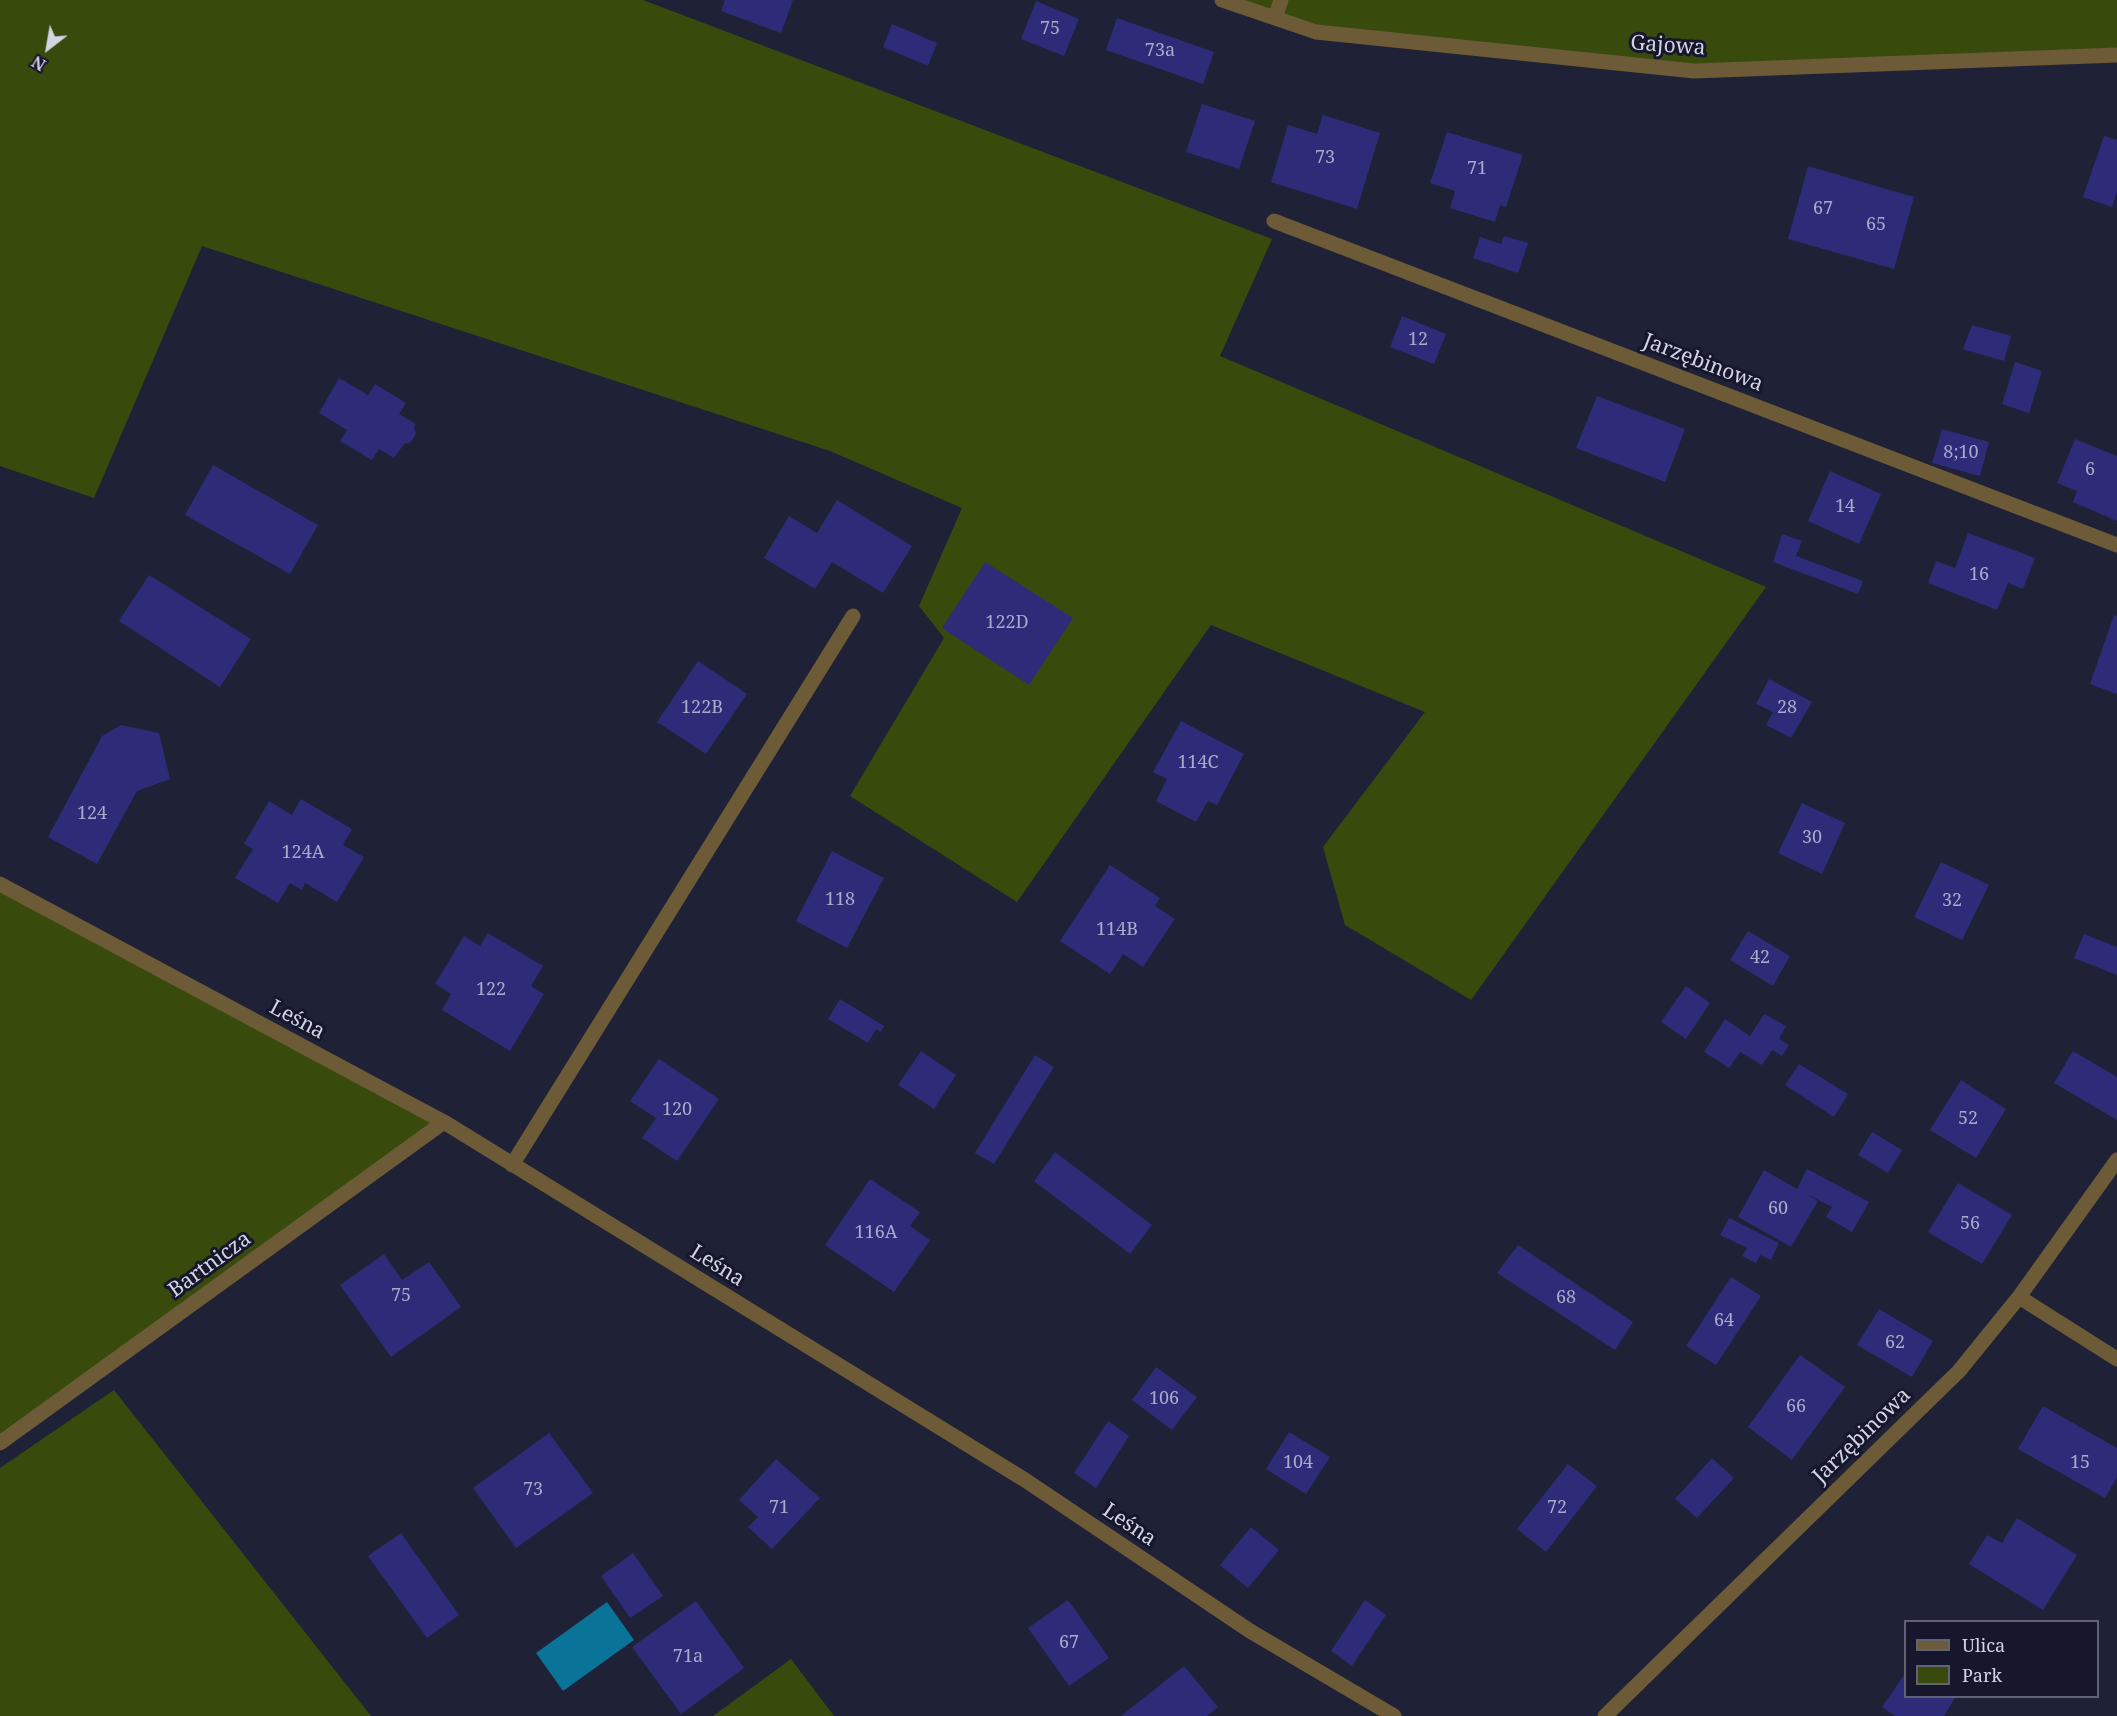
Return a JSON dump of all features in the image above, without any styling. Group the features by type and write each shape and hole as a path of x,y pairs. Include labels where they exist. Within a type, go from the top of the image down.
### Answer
{"street":[{"name":"Gajowa","path":"1222,0 1316,32 1694,71 2117,55"},
{"path":"1275,18 1281,0"},
{"name":"Jarzębinowa","path":"1274,221 2117,545"},
{"path":"512,1165 853,616"},
{"name":"Leśna","path":"0,884 444,1122 1015,1474 1250,1631 1394,1716"},
{"name":"Bartnicza","path":"0,1443 444,1122"},
{"name":"Jarzębinowa","path":"1605,1716 1959,1371 2019,1297 2117,1160"},
{"path":"2019,1297 2117,1359"}],"green space":[{"path":"0,0 643,0 1272,239 1220,356 1766,587 1471,1000 1345,925 1323,847 1425,712 1211,625 1017,902 850,796 944,638 919,606 962,508 830,451 202,246 94,498 0,466"},
{"path":"1222,0 2117,0 2117,55 1694,71 1316,32"},
{"path":"0,884 444,1122 0,1443"},
{"path":"114,1390 371,1716 0,1716 0,1468"},
{"path":"791,1659 834,1716 713,1716"}],"water":[{"path":"607,1602 634,1640 563,1691 536,1653"}],"building":[{"path":"725,0 793,0 781,33 721,11"},
{"path":"1036,1 1079,19 1064,56 1021,39"},
{"path":"1117,18 1214,52 1203,84 1106,50"},
{"path":"892,24 937,43 928,66 883,47"},
{"path":"1202,104 1255,121 1239,169 1186,152"},
{"path":"1323,115 1380,133 1357,209 1271,182 1288,125 1317,134"},
{"path":"1447,132 1523,155 1506,207 1500,205 1495,222 1450,208 1455,191 1430,183"},
{"path":"2104,136 2117,140 2117,192 2112,207 2083,197"},
{"path":"1808,166 1914,197 1894,269 1788,239"},
{"path":"1504,236 1528,243 1518,273 1473,258 1480,237 1501,244"},
{"path":"1402,316 1446,334 1434,364 1390,347"},
{"path":"1972,325 2011,336 2004,361 1963,349"},
{"path":"2015,362 2042,371 2029,413 2002,404"},
{"path":"339,378 368,395 375,384 406,403 399,414 416,424 414,427 416,434 411,442 404,444 394,458 379,449 372,460 340,441 347,430 319,413"},
{"path":"1597,396 1685,429 1665,482 1576,448"},
{"path":"1942,429 1989,442 1980,476 1932,463"},
{"path":"2075,439 2117,456 2117,521 2073,502 2077,491 2057,483"},
{"path":"213,465 318,525 290,574 185,515"},
{"path":"1830,471 1881,494 1859,544 1808,521"},
{"path":"837,500 912,546 883,593 832,562 815,589 764,558 789,516 817,533"},
{"path":"1968,533 2035,558 2023,589 2008,583 1997,610 1928,583 1936,561 1955,568"},
{"path":"1782,534 1802,541 1796,556 1863,581 1858,594 1773,562"},
{"path":"985,562 1073,618 1029,685 942,628"},
{"path":"149,575 251,639 220,687 119,621"},
{"path":"2114,615 2117,616 2117,694 2090,684"},
{"path":"698,661 747,694 706,754 657,722"},
{"path":"1769,679 1812,702 1791,738 1766,725 1773,712 1756,704"},
{"path":"1181,721 1244,754 1217,805 1208,801 1196,822 1156,801 1167,779 1153,772"},
{"path":"121,725 159,733 170,779 137,791 97,864 48,837 102,736"},
{"path":"301,799 352,829 343,845 364,857 337,902 305,883 302,890 290,883 278,903 235,878 253,849 244,844 269,801 292,815"},
{"path":"1802,803 1845,823 1822,874 1778,853"},
{"path":"832,851 884,878 847,948 796,921"},
{"path":"1941,862 1989,885 1962,940 1914,917"},
{"path":"1110,865 1160,898 1155,906 1175,919 1143,967 1123,954 1110,974 1060,941"},
{"path":"1748,931 1790,956 1773,986 1730,960"},
{"path":"488,933 543,966 531,986 544,994 510,1051 442,1010 451,994 435,984 464,936 480,946"},
{"path":"2084,934 2117,947 2117,975 2074,958"},
{"path":"1686,986 1710,1003 1686,1039 1661,1022"},
{"path":"840,999 884,1026 881,1032 876,1029 868,1043 828,1019"},
{"path":"1764,1014 1786,1026 1779,1039 1789,1045 1782,1056 1772,1050 1762,1065 1740,1052 1729,1068 1704,1052 1725,1019 1750,1036"},
{"path":"921,1051 956,1075 934,1109 898,1085"},
{"path":"2073,1051 2117,1077 2117,1120 2054,1083"},
{"path":"1035,1055 1054,1067 994,1164 975,1153"},
{"path":"659,1059 719,1099 677,1161 642,1138 656,1118 630,1101"},
{"path":"1799,1064 1848,1094 1834,1117 1785,1085"},
{"path":"1961,1080 2006,1109 1976,1158 1930,1130"},
{"path":"1872,1132 1902,1150 1888,1173 1858,1155"},
{"path":"1055,1152 1152,1225 1130,1254 1034,1181"},
{"path":"1807,1169 1869,1202 1852,1232 1826,1217 1832,1207 1805,1193 1818,1201 1791,1247 1738,1217 1764,1170 1797,1189"},
{"path":"870,1179 920,1212 910,1226 930,1240 894,1292 825,1245"},
{"path":"1958,1183 2012,1215 1982,1264 1928,1232"},
{"path":"1729,1218 1779,1243 1771,1260 1760,1255 1756,1263 1742,1256 1747,1248 1720,1235"},
{"path":"1518,1245 1633,1322 1615,1350 1497,1273"},
{"path":"384,1254 402,1280 429,1262 461,1307 391,1357 340,1285"},
{"path":"1731,1277 1761,1296 1716,1365 1686,1346"},
{"path":"1879,1309 1933,1341 1912,1377 1857,1345"},
{"path":"1800,1355 1845,1387 1792,1460 1748,1427"},
{"path":"1156,1367 1197,1397 1172,1430 1132,1400"},
{"path":"2043,1406 2117,1448 2117,1477 2105,1498 2018,1449"},
{"path":"1108,1421 1129,1436 1096,1488 1074,1473"},
{"path":"1289,1432 1330,1457 1306,1494 1266,1469"},
{"path":"549,1433 593,1493 516,1548 473,1488"},
{"path":"1712,1458 1734,1478 1697,1518 1675,1499"},
{"path":"776,1459 820,1498 772,1549 748,1527 758,1517 739,1500"},
{"path":"1568,1464 1597,1486 1546,1552 1517,1529"},
{"path":"2017,1518 2077,1555 2043,1610 1969,1564 1987,1535 2002,1543"},
{"path":"1251,1527 1279,1550 1248,1588 1220,1565"},
{"path":"401,1533 459,1615 427,1638 368,1556"},
{"path":"633,1553 663,1596 630,1618 601,1576"},
{"path":"1068,1600 1109,1658 1069,1686 1028,1628"},
{"path":"1365,1600 1386,1615 1352,1666 1331,1651"},
{"path":"696,1601 744,1668 681,1714 632,1647"},
{"path":"1184,1666 1218,1707 1207,1716 1121,1716"},
{"path":"1904,1675 1904,1698 1955,1698 1944,1716 1895,1716 1882,1707"}]}
